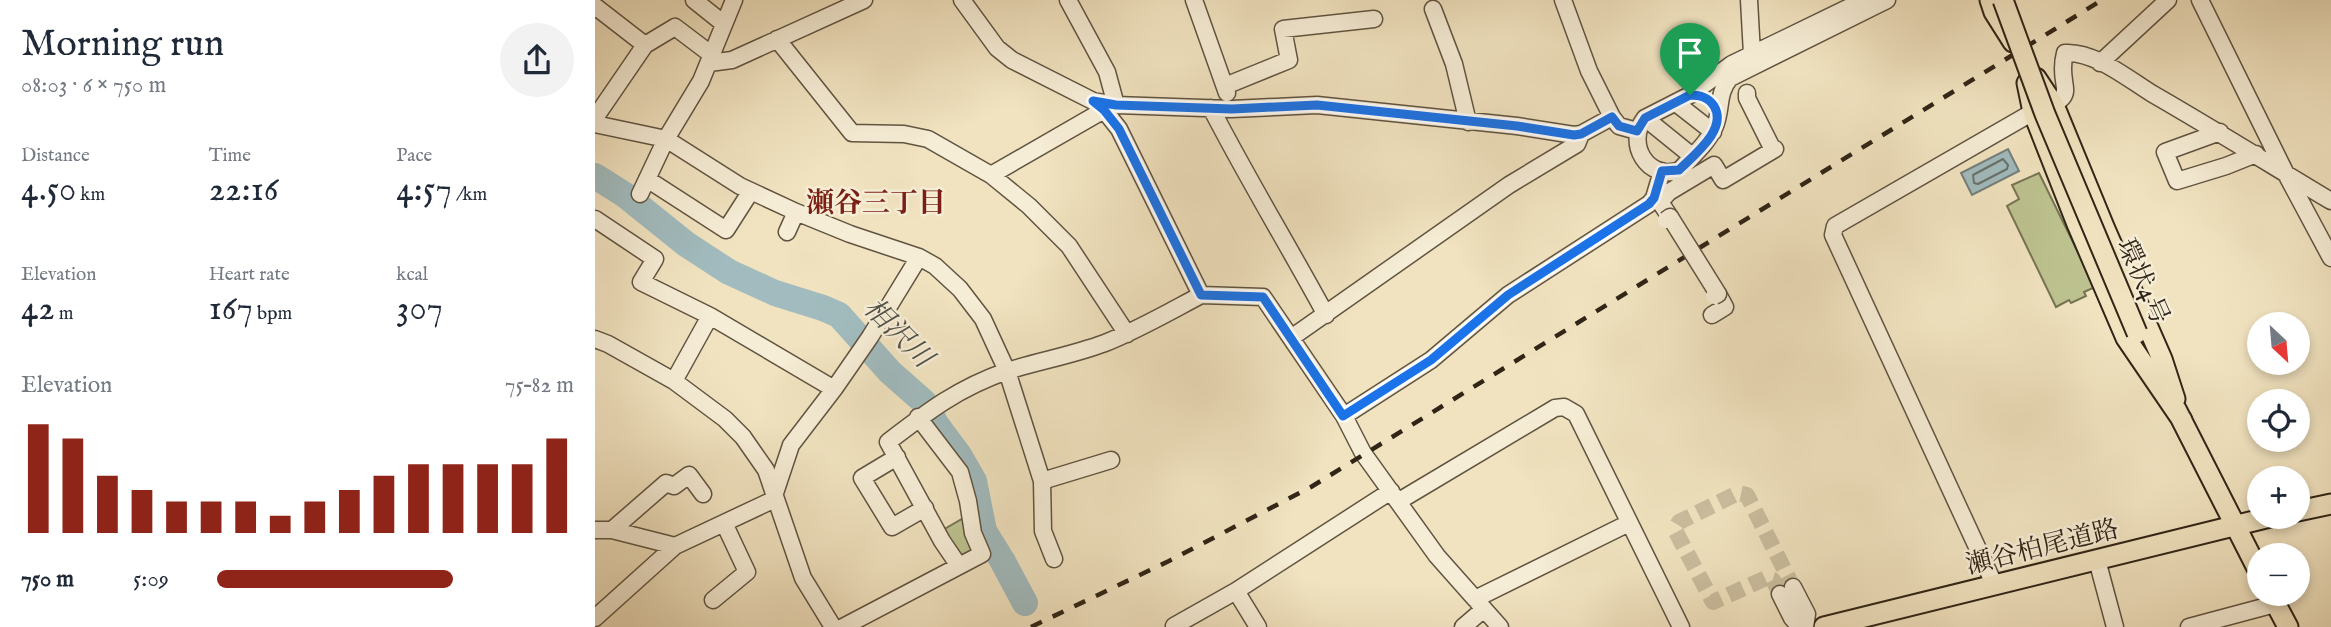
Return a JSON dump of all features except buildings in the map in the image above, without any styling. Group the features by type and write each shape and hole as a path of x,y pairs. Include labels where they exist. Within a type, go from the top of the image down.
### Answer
{"main road":[{"path":"2005,2 2021,54 2033,112 2077,224 2126,338 2182,420"},
{"name":"環状4号","path":"2005,2 2045,114 2137,333 2247,548"},
{"path":"2021,54 2054,105 2162,359 2182,420"},
{"path":"2310,508 2331,504"},
{"name":"瀬谷柏尾道路","path":"1824,627 2247,522"},
{"path":"2277,606 2288,627"}],"street":[{"path":"694,0 724,23"},
{"path":"640,194 666,139 691,100 734,0"},
{"path":"595,118 645,45 675,27 710,59 732,60 864,0"},
{"path":"962,0 982,30 1005,54 1104,106 1232,109 1317,105 1517,126 1574,135 1612,117"},
{"path":"1068,0 1107,72 1104,106 1119,129 1201,295"},
{"path":"1194,0 1232,109"},
{"path":"1563,0 1589,71 1619,126 1641,125 1683,99 1721,69 1864,0"},
{"path":"1749,0 1752,54"},
{"path":"1641,125 1636,138 1640,155 1646,163 1662,171 1679,170 1715,125 1722,91 1730,78 1887,0"},
{"path":"2100,63 2168,0"},
{"path":"2200,0 2331,258"},
{"path":"595,9 596,7 645,45"},
{"path":"1433,9 1454,64 1468,122"},
{"path":"1225,86 1289,60 1283,29 1374,19"},
{"path":"777,39 852,133 904,134 928,139 991,174 1029,206 1069,246 1127,334"},
{"path":"1994,586 1833,230 1835,226 2033,112 2062,100 2066,92 2062,62 2065,53 2076,52 2220,132 2331,201"},
{"path":"1712,315 1725,307 1668,219 1660,202 1714,165 1723,180 1774,149 1747,98 1747,93"},
{"path":"1683,99 1707,99 1713,104 1715,125"},
{"path":"991,174 1104,106"},
{"path":"1211,108 1247,179 1272,217 1326,315"},
{"path":"595,124 666,139 751,191 796,212 850,234 919,257 935,266 960,289 983,319 1007,371 1042,481 1043,531 1053,559"},
{"path":"1641,125 1692,156"},
{"path":"2220,132 2165,152 2177,181 2256,154"},
{"path":"1291,338 1509,185 1577,144 1581,134"},
{"path":"1343,416 1431,360 1508,295 1649,204 1654,198 1662,171"},
{"path":"647,179 726,230 751,191"},
{"path":"787,232 796,212"},
{"path":"595,219 655,259 642,282 710,316 834,389"},
{"path":"595,618 675,546 775,496 790,445 866,343 919,257"},
{"path":"959,566 942,541 888,442 924,413 951,396 1007,371 1127,334 1201,295 1263,297 1343,416 1363,453 1437,556 1500,627"},
{"path":"674,382 710,316"},
{"path":"595,339 674,382 725,419 743,437 767,470 803,578 833,627"},
{"path":"1174,626 1395,496 1555,408 1564,407 1576,414 1681,627"},
{"path":"843,627 982,554 973,533 960,472 924,413"},
{"path":"897,457 862,478 893,527 925,508"},
{"path":"1042,481 1111,460"},
{"path":"600,528 666,483 674,486 689,475 703,494"},
{"path":"713,600 747,572 724,523"},
{"path":"1463,627 1480,604 1629,523"},
{"path":"600,528 675,546"},
{"path":"2097,560 2115,627"},
{"path":"1236,591 1258,627"},
{"path":"1787,591 1792,618 1803,627"},
{"path":"2189,627 2250,606"}],"green space":[{"path":"2039,173 2095,287 2084,292 2086,296 2056,307 2007,206 2019,199 2012,185"},
{"path":"967,516 979,552 962,563 941,531"}],"water":[{"path":"2008,149 2019,171 1972,195 1961,173"}],"waterway":[{"name":"相沢川","path":"595,176 625,195 686,244 729,272 775,293 839,315 890,372 924,402 936,424 959,455 974,481 984,531 1025,603"}],"tunnel":[{"path":"1780,594 1773,580 1766,578 1713,602 1676,532 1679,522 1738,493 1747,495 1793,587"}],"railway":[{"path":"1031,627 1169,561 1311,487 2102,0"}],"district":[{"name":"瀬谷三丁目","path":"876,202"}],"route":[{"path":"1690,95 1702,96 1713,104 1718,117 1717,124 1708,140 1679,170 1662,171 1654,198 1649,204 1508,295 1431,360 1343,416 1263,297 1201,295 1119,129 1093,101 1116,105 1232,109 1317,105 1517,126 1574,135 1612,117 1619,126 1637,131 1645,118 1690,95"}]}
